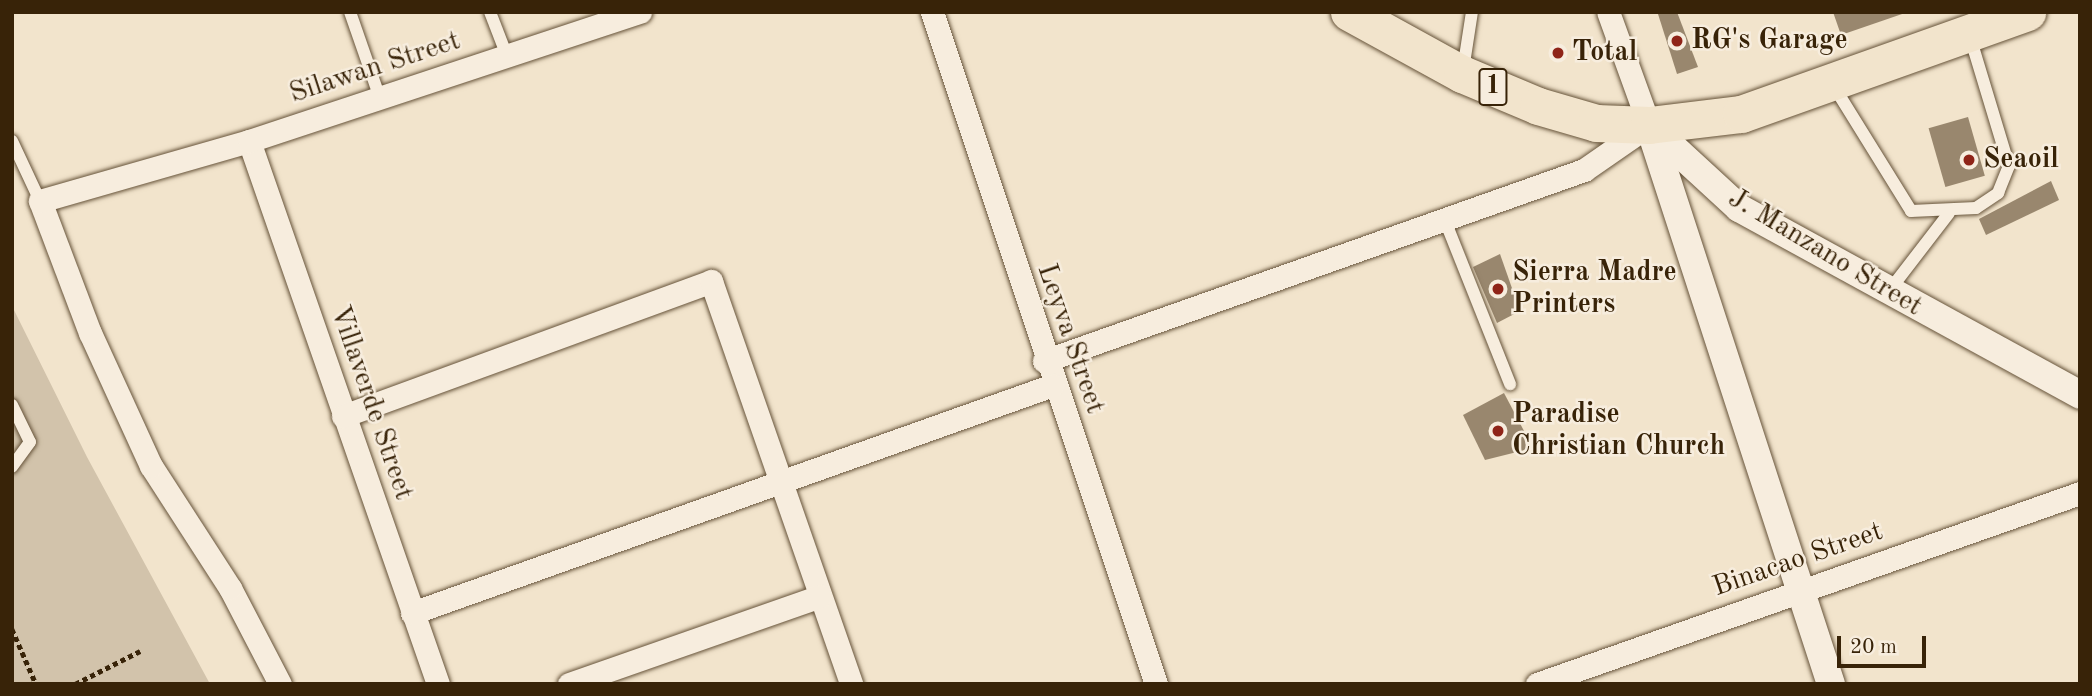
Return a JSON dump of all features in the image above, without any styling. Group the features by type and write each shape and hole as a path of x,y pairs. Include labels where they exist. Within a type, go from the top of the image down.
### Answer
{"main road":[{"name":"1","path":"1349,12 1462,74 1596,123 1649,125 1741,114 1833,85 2027,12"}],"street":[{"name":"Leyva Street","path":"932,12 1044,361 1156,684"},
{"path":"1608,12 1649,125 1831,684"},
{"name":"Silawan Street","path":"40,201 248,141 637,13"},
{"path":"1044,361 1584,170 1649,125"},
{"name":"J. Manzano Street","path":"1649,125 1740,208 1886,294 2080,395"},
{"name":"Villaverde Street","path":"248,141 438,684"},
{"path":"40,201 90,333 151,466 230,588 280,684"},
{"path":"343,416 710,281 851,684"},
{"path":"412,613 1053,385"},
{"name":"Binacao Street","path":"1536,684 2080,492"},
{"path":"569,684 820,596"}],"lane":[{"path":"350,12 380,98"},
{"path":"490,12 507,56"},
{"path":"1462,74 1472,12"},
{"path":"1833,85 1911,211 1949,213 1976,208 1998,193 2009,166 1969,34"},
{"path":"12,141 40,201"},
{"path":"1886,294 1949,213"},
{"path":"1444,218 1510,384"},
{"path":"12,405 30,442 12,467"}],"path":[{"path":"12,629 36,684"},
{"path":"75,684 140,651"}],"shaded area":[{"path":"12,306 87,457 210,684 12,684"}],"building":[{"name":"RG's Garage","path":"1677,12 1698,67 1677,74 1658,14"},
{"path":"1833,12 1905,12 1905,13 1841,35"},
{"path":"1968,117 1985,176 1945,187 1929,128"},
{"path":"2051,181 2059,200 1986,235 1979,219"},
{"name":"Sierra Madre Printers","path":"1500,254 1520,311 1497,323 1473,267"},
{"name":"Paradise Christian Church","path":"1504,393 1533,448 1485,460 1463,415"}],"place":[{"name":"RG's Garage","path":"1677,41"},
{"name":"Total","path":"1558,53"},
{"name":"Seaoil","path":"1969,160"},
{"name":"Sierra Madre Printers","path":"1498,289"},
{"name":"Paradise Christian Church","path":"1498,431"}]}
